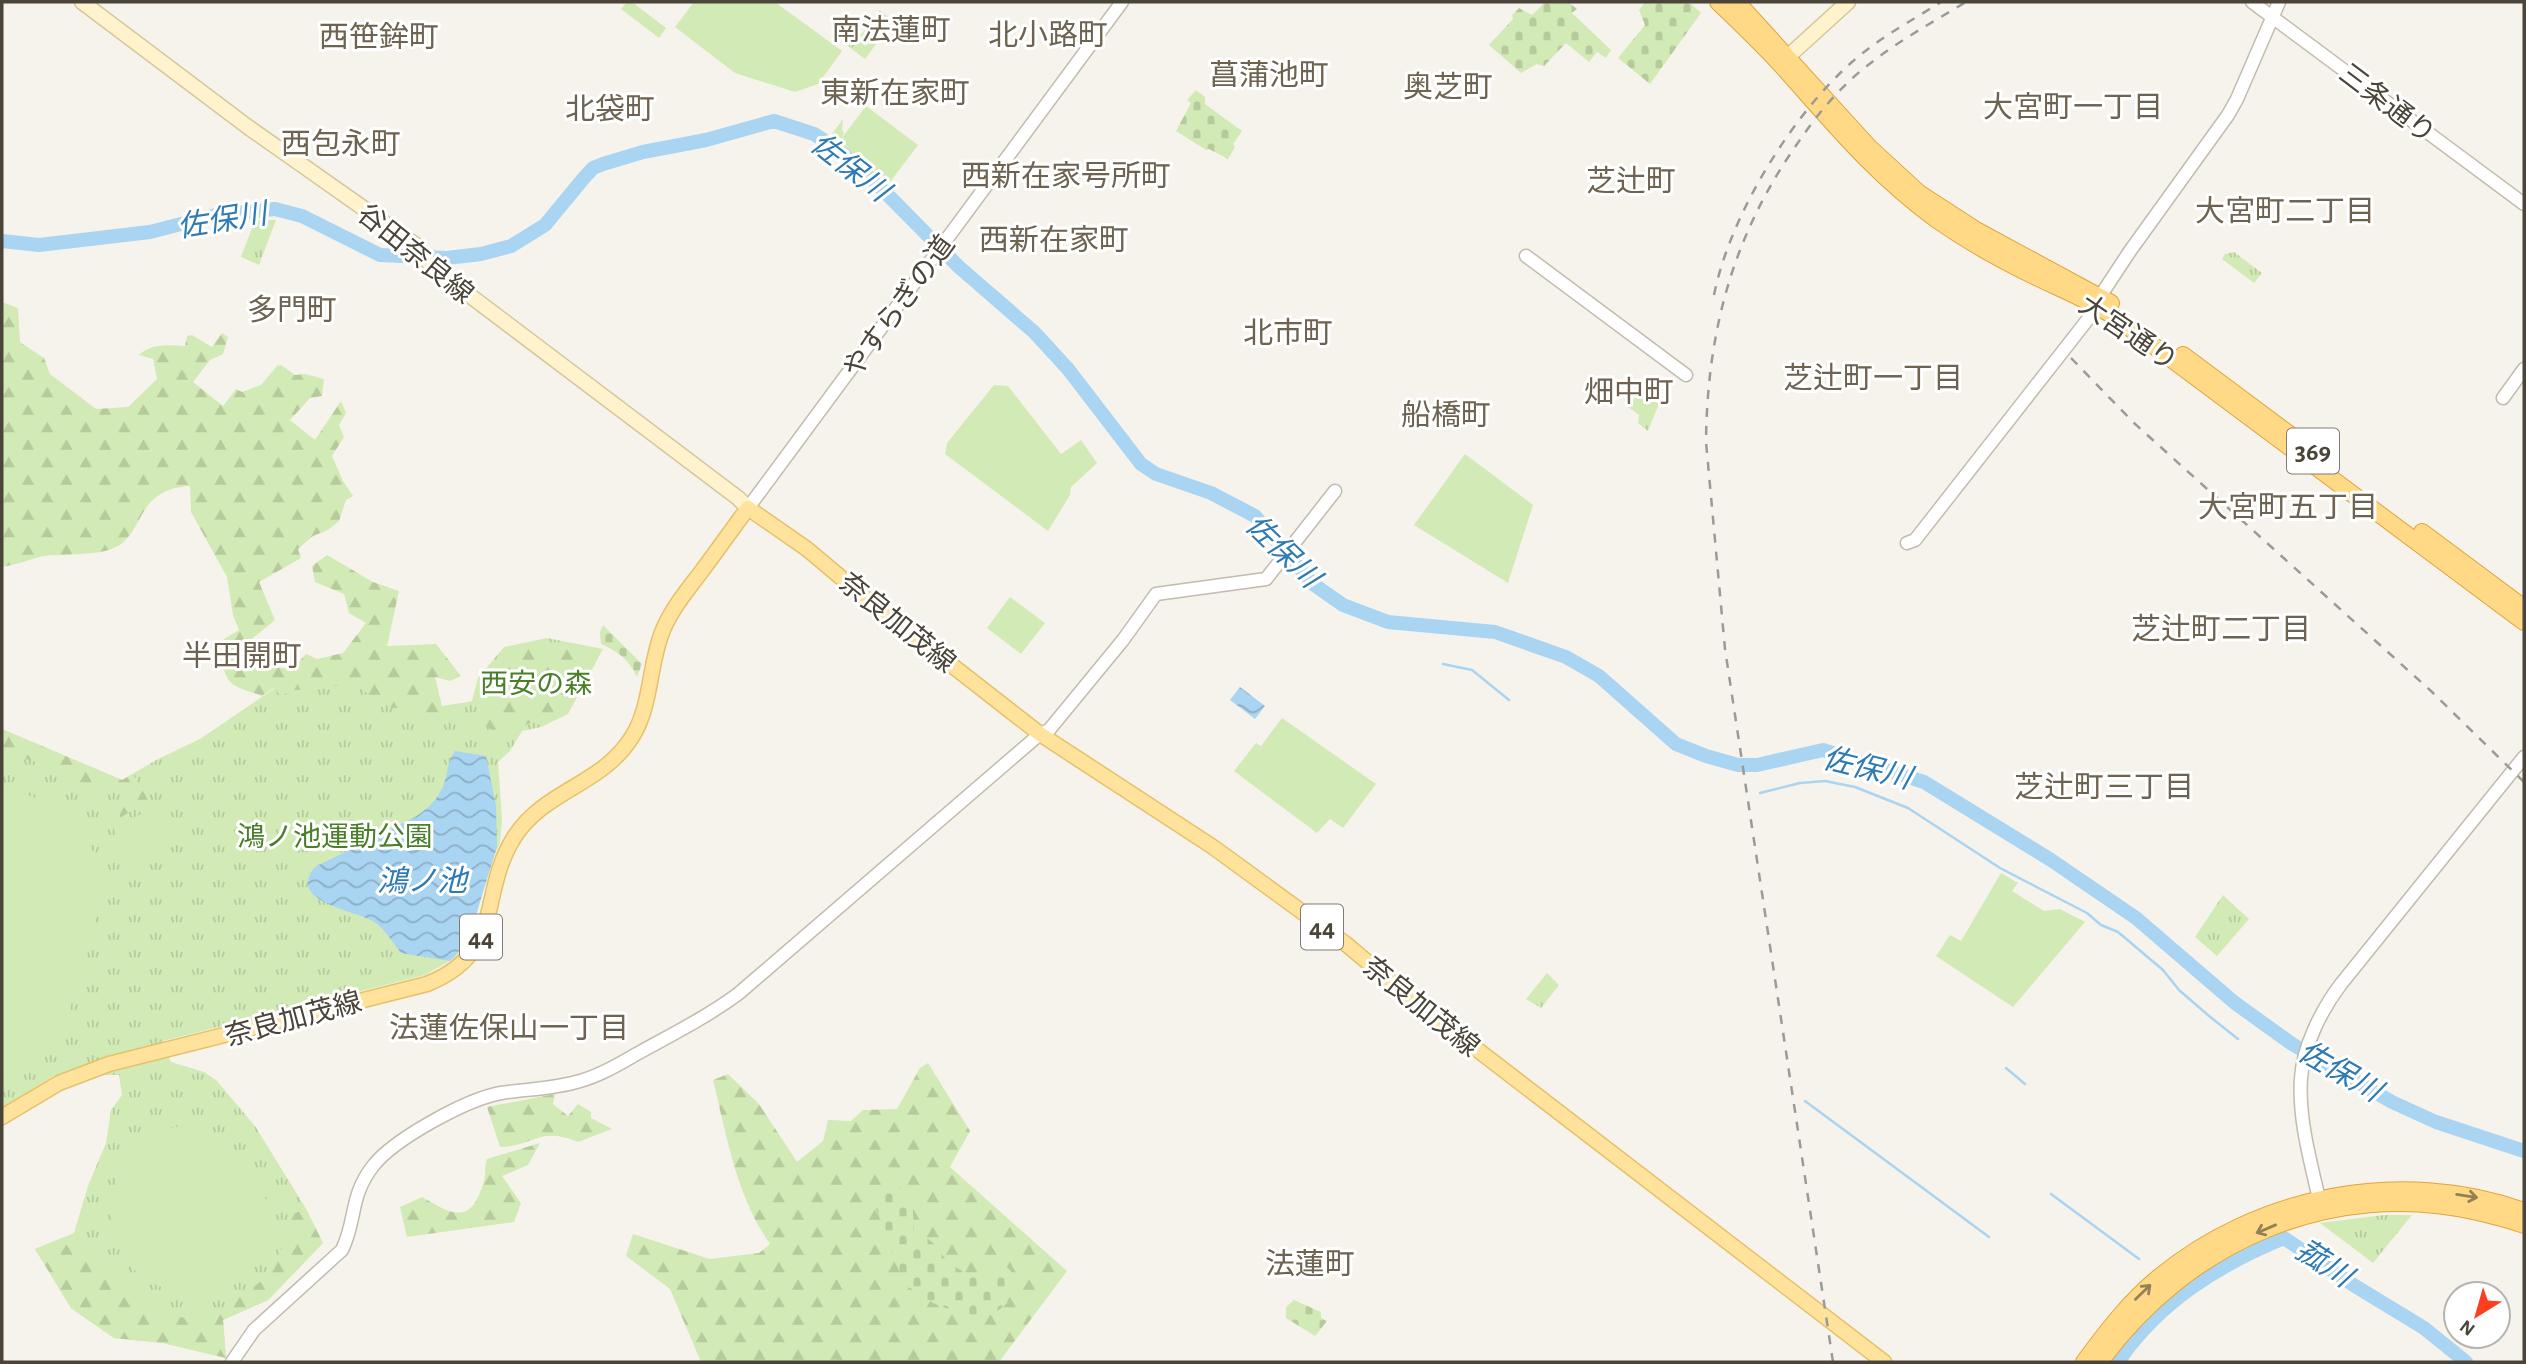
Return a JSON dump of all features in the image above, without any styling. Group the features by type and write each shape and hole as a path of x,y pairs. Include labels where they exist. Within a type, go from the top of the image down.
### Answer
{"highway":[{"name":"大宮通り","path":"1718,2 1784,60"},
{"name":"大宮通り","path":"1737,2 1857,151 1914,202 1969,240 2031,274 2099,300 2524,608"},
{"name":"大宮通り","path":"2099,300 2524,622"},
{"path":"2099,1362 2134,1320 2185,1274 2256,1233 2320,1206 2385,1190 2434,1190 2479,1198 2524,1211"},
{"path":"2084,1362 2126,1308 2182,1259 2242,1224 2280,1209 2389,1202 2421,1203 2452,1206 2524,1225"}],"main road":[{"name":"谷田奈良線","path":"82,2 248,127 419,248 429,262 507,325 748,508"},
{"path":"1784,60 1848,2"},
{"name":"奈良加茂線","path":"2,1118 59,1083 109,1064 427,984 463,965 474,951 483,932 499,872 515,836 547,803 603,771 632,737 642,714 662,633 685,594 748,508 807,549 1040,734 1213,847 1316,922 1464,1041 1884,1362"}],"street":[{"name":"やすらぎの道","path":"748,508 1122,2"},
{"name":"三条通り","path":"2252,2 2524,204"},
{"path":"1907,543 1915,540 2024,405 2092,314 2228,114 2244,84 2278,2"},
{"path":"1526,256 1686,374"},
{"path":"2502,398 2524,369"},
{"path":"232,1362 254,1330 342,1250 360,1185 374,1164 389,1150 414,1133 486,1096 552,1087 581,1081 601,1073 714,1011 738,994 1040,734 1049,730 1152,603 1156,594 1266,579 1335,491"},
{"path":"2320,1206 2302,1110 2301,1075 2311,1039 2329,1000 2341,984 2524,757"}],"green space":[{"path":"627,2 632,2 666,28 659,38 621,9"},
{"path":"694,2 775,2 842,51 818,84 795,92 735,73 675,27"},
{"path":"1545,2 1568,2 1577,9 1572,13 1611,50 1606,58 1597,52 1589,62 1566,43 1544,66 1537,64 1521,73 1489,45 1513,19 1512,15 1519,8 1532,15"},
{"path":"1645,2 1689,2 1701,13 1650,84 1618,58 1645,25 1639,10"},
{"path":"880,10 893,21 865,59 849,47 846,34 851,26 862,34"},
{"path":"1196,90 1205,97 1205,104 1242,131 1233,144 1235,147 1228,159 1206,150 1176,131 1191,103 1187,100"},
{"path":"866,106 918,145 890,182 830,137 843,119 844,133 841,139"},
{"path":"255,220 276,220 259,265 241,257"},
{"path":"2234,252 2262,273 2254,283 2222,259 2225,254"},
{"path":"2,302 18,308 20,342 44,358 50,374 96,409 128,407 157,379 153,359 139,355 155,347 185,346 187,336 192,335 212,347 222,333 228,337 223,354 210,360 193,382 223,406 236,389 242,392 261,385 277,366 281,365 295,375 305,374 324,379 322,396 310,398 290,420 315,440 341,401 346,413 339,425 344,437 332,456 353,496 346,500 339,521 328,530 313,536 298,549 301,558 259,582 275,620 247,643 271,667 292,669 306,654 317,659 343,653 366,623 349,613 344,594 315,582 312,566 327,555 373,582 399,591 387,646 436,644 461,676 450,681 435,677 442,706 462,703 474,732 460,730 446,717 390,707 358,686 343,684 325,689 293,690 281,696 274,688 262,696 232,683 223,665 230,659 224,639 239,630 233,615 227,577 191,512 190,486 171,489 158,496 149,504 130,535 109,550 44,556 2,567"},
{"path":"994,385 1008,386 1061,454 1081,440 1097,463 1071,487 1070,495 1048,531 945,454 947,443"},
{"path":"1640,391 1659,404 1648,431 1638,423 1639,415 1628,407"},
{"path":"1465,454 1533,505 1508,583 1414,525"},
{"path":"1010,597 1045,623 1021,654 987,628"},
{"path":"603,625 642,664 637,677 622,657 601,644 600,632"},
{"name":"鴻ノ池運動公園","path":"547,638 603,649 568,714 541,727 522,731 510,751 498,762 502,820 500,843 491,862 473,928 466,944 455,958 425,975 163,1041 171,1062 204,1072 216,1080 255,1126 305,1207 323,1243 268,1300 223,1320 226,1358 163,1343 114,1338 71,1308 35,1249 74,1233 88,1186 106,1143 111,1110 122,1095 119,1075 55,1075 2,1108 2,729 122,780 200,739 300,671 443,707 472,701 478,678 504,647"},
{"name":"西安の森","path":"545,644 593,651 560,712 517,728 506,739 486,726 483,694 522,646"},
{"path":"1282,718 1376,784 1343,828 1330,819 1317,833 1234,771 1256,743 1261,746"},
{"path":"2,729 122,780 133,774 148,800 120,818 120,792 108,784 93,791 34,761 2,759"},
{"path":"2,790 37,799 66,818 96,855 101,881 94,929 85,962 59,1034 41,1060 2,1077"},
{"path":"155,807 175,845 133,867 113,828"},
{"path":"2001,873 2018,883 2012,891 2044,911 2060,909 2085,922 2013,1007 1936,956 1950,935 1961,941"},
{"path":"2223,895 2249,919 2217,956 2195,937"},
{"path":"1547,973 1559,985 1541,1008 1526,999"},
{"path":"928,1063 970,1131 950,1167 1067,1271 999,1362 701,1362 670,1289 626,1256 633,1234 710,1259 759,1253 770,1244 758,1225 741,1186 713,1080 728,1074 759,1104 797,1162 823,1141 828,1120 851,1121 863,1110 897,1109 920,1068"},
{"path":"555,1094 553,1104 568,1116 578,1104 591,1112 591,1118 612,1129 578,1142 545,1136 500,1147 487,1107"},
{"path":"183,1126 204,1132 241,1156 264,1192 268,1213 266,1234 254,1263 229,1283 206,1290 166,1288 137,1273 119,1247 112,1217 115,1185 128,1156 151,1135"},
{"path":"540,1143 528,1165 502,1176 521,1203 514,1222 407,1237 400,1207 422,1197 453,1212 467,1211 473,1206 482,1187 487,1159"},
{"path":"899,1187 912,1195 914,1232 931,1241 958,1269 980,1274 1007,1267 1015,1276 1007,1303 993,1315 964,1315 933,1303 904,1284 876,1208 883,1193"},
{"path":"306,1209 323,1243 268,1300 223,1320 226,1358 163,1343 114,1338 71,1308 35,1249 67,1236 84,1253 101,1262 132,1295 154,1312 173,1317 195,1318 222,1311 263,1280 282,1248 286,1225 293,1214"},
{"path":"2384,1215 2412,1215 2373,1263 2320,1223"},
{"path":"1294,1300 1321,1312 1321,1318 1327,1321 1315,1336 1286,1318 1286,1307"}],"water":[{"path":"1240,687 1265,706 1255,719 1230,700"},
{"name":"鴻ノ池","path":"455,751 486,756 496,806 497,847 470,934 450,961 401,953 376,923 316,897 309,889 308,879 315,867 426,809 442,790"}],"waterway":[{"name":"佐保川","path":"2,241 39,245 150,232 216,215 275,209 302,216 380,255 447,258 481,254 511,246 545,225 593,168 603,164 774,121 814,134 836,148 876,183 959,267 1034,332 1068,369 1141,464 1156,474 1211,493 1255,516 1313,584 1343,605 1388,622 1495,632 1566,657 1599,676 1676,744 1706,756 1738,765 1757,765 1823,750 1924,782 2051,860 2136,918 2235,1003 2292,1044 2392,1102 2436,1122 2524,1151"},
{"path":"1443,664 1472,670 1509,700"},
{"path":"1760,793 1800,783 1825,781 1855,787 1908,808 2000,868 2118,932 2163,970 2179,990 2238,1039"},
{"path":"2006,1068 2025,1084"},
{"path":"1805,1101 1989,1237"},
{"path":"2051,1194 2139,1259"},
{"name":"菰川","path":"2118,1362 2152,1321 2192,1288 2236,1260 2284,1238 2424,1328 2466,1362"}],"railway":[{"path":"1714,295 1722,264 1749,200 1766,168 1807,110 1862,53 1941,2"},
{"path":"1833,1362 1725,649 1706,442 1711,363 1727,289 1739,253 1772,184 1808,128 1843,87 1863,69 1900,42 1966,2"},
{"path":"2071,358 2134,423 2431,691 2524,782"}],"district":[{"name":"南法蓮町","path":"891,30"},
{"name":"北小路町","path":"1048,35"},
{"name":"西笹鉾町","path":"379,37"},
{"name":"菖蒲池町","path":"1269,75"},
{"name":"奥芝町","path":"1448,87"},
{"name":"東新在家町","path":"895,93"},
{"name":"大宮町一丁目","path":"2073,107"},
{"name":"北袋町","path":"610,109"},
{"name":"西包永町","path":"341,144"},
{"name":"西新在家号所町","path":"1066,176"},
{"name":"芝辻町","path":"1631,181"},
{"name":"大宮町二丁目","path":"2285,211"},
{"name":"西新在家町","path":"1054,240"},
{"name":"多門町","path":"292,310"},
{"name":"北市町","path":"1288,333"},
{"name":"芝辻町一丁目","path":"1873,378"},
{"name":"畑中町","path":"1629,392"},
{"name":"船橋町","path":"1446,415"},
{"name":"大宮町五丁目","path":"2288,507"},
{"name":"芝辻町二丁目","path":"2221,629"},
{"name":"半田開町","path":"242,656"},
{"name":"芝辻町三丁目","path":"2104,787"},
{"name":"法蓮佐保山一丁目","path":"509,1028"},
{"name":"法蓮町","path":"1310,1264"}]}
